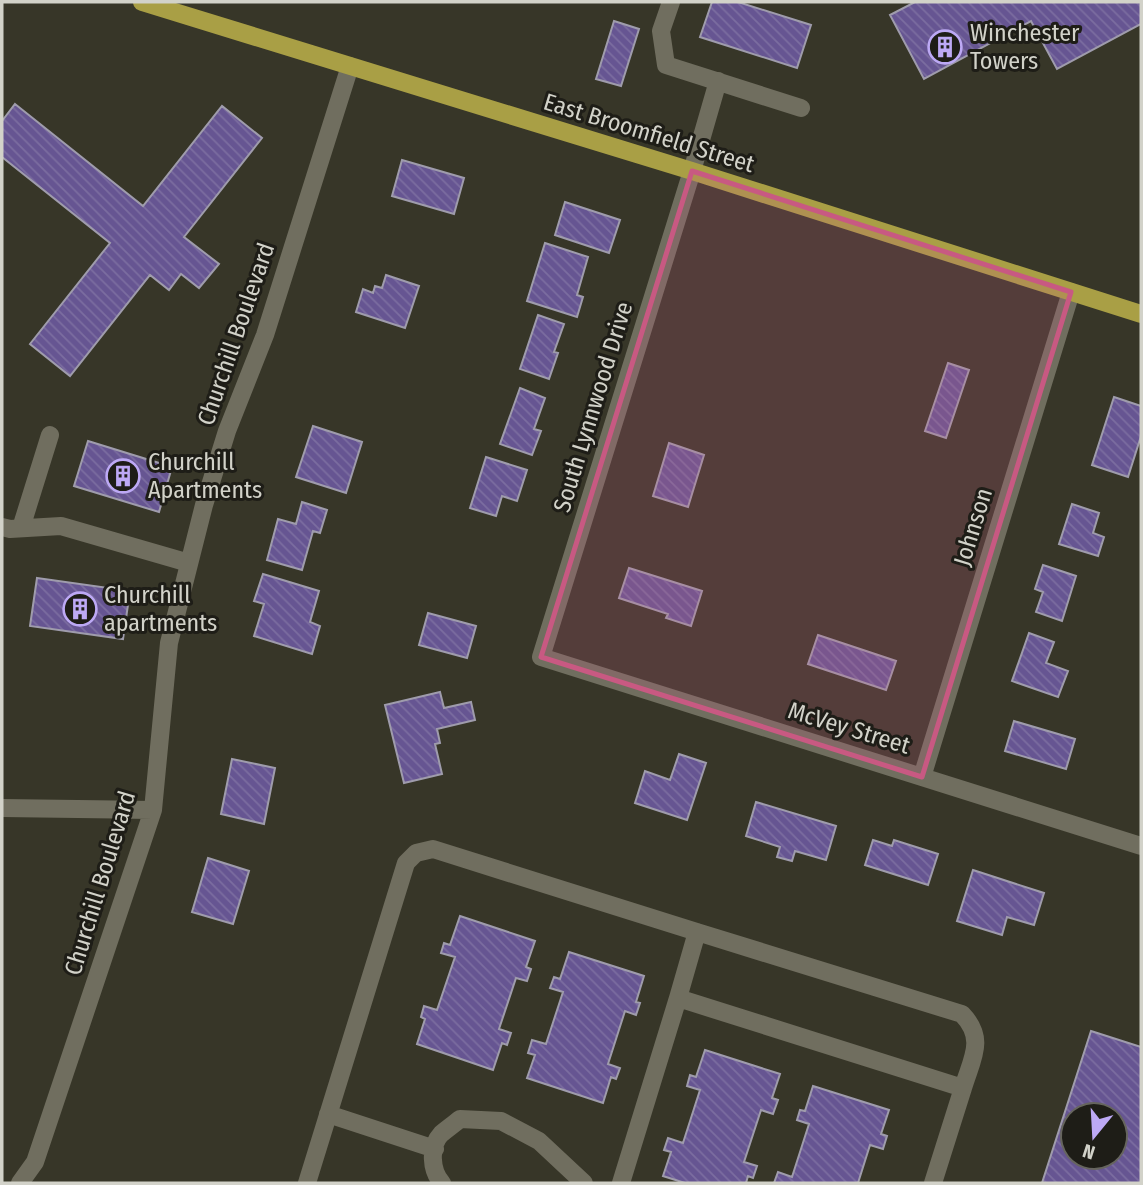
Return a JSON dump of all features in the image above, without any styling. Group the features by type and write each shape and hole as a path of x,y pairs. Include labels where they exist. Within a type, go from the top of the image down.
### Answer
{"main road":[{"name":"East Broomfield Street","path":"142,2 1141,314"}],"street":[{"path":"671,2 661,31 666,65 802,108"},
{"name":"Churchill Boulevard","path":"20,1183 35,1162 153,810 169,643 189,564 212,480 265,335 350,66"},
{"name":"South Lynnwood Drive","path":"541,657 718,81"},
{"name":"Johnson","path":"922,777 1071,292"},
{"path":"50,435 7,528 61,526 189,564"},
{"name":"McVey Street","path":"541,657 1141,846"},
{"path":"2,808 153,810"},
{"path":"307,1183 407,863 416,853 433,849 962,1014 972,1025 977,1039 933,1183"},
{"path":"621,1183 697,932"},
{"path":"678,998 963,1088"},
{"path":"328,1114 435,1149"},
{"path":"442,1183 437,1177 432,1157 439,1136 460,1119 501,1121 539,1141 584,1183"}],"highlighted area":[{"path":"692,171 1071,292 922,777 541,657"}],"building":[{"path":"712,2 738,2 811,25 797,68 700,37"},
{"name":"Winchester Towers","path":"915,2 1141,2 1141,24 1057,69 1031,21 924,79 890,15"},
{"path":"614,21 639,29 621,86 596,79"},
{"path":"15,104 143,206 222,106 262,138 184,237 219,264 199,288 181,274 169,290 150,275 70,376 30,344 110,243 2,157 2,121"},
{"path":"402,160 464,178 454,214 392,196"},
{"path":"565,202 620,220 609,253 555,235"},
{"path":"545,243 588,257 577,295 583,297 577,317 527,301"},
{"path":"386,275 419,286 405,328 356,312 363,289 373,293 375,286 382,288"},
{"path":"538,315 564,324 554,352 558,353 549,379 520,369"},
{"path":"948,363 969,370 946,438 925,431"},
{"path":"520,388 545,398 534,429 541,431 532,455 500,444"},
{"path":"1114,397 1141,406 1141,436 1128,477 1092,465"},
{"path":"313,426 362,442 346,493 296,477"},
{"name":"Churchill Apartments","path":"88,441 172,467 159,512 74,486"},
{"path":"669,443 704,455 688,507 653,496"},
{"path":"486,457 527,470 517,501 502,496 496,516 470,508"},
{"path":"302,502 327,510 320,533 313,531 302,570 267,560 278,519 296,524"},
{"path":"1072,504 1099,513 1093,533 1104,537 1098,556 1059,544"},
{"path":"1043,565 1076,576 1062,621 1036,612 1043,592 1035,589"},
{"path":"629,568 702,591 691,626 666,618 668,614 619,598"},
{"path":"263,574 319,591 310,622 320,626 312,654 254,636 264,604 254,601"},
{"name":"Churchill apartments","path":"37,578 130,591 123,639 30,626"},
{"path":"428,613 476,626 467,658 419,645"},
{"path":"1029,633 1054,642 1046,663 1068,671 1058,697 1012,681"},
{"path":"818,635 896,661 886,690 808,664"},
{"path":"440,692 444,708 471,702 475,720 437,729 440,743 435,744 442,774 404,783 385,705"},
{"path":"1014,721 1075,739 1066,769 1005,751"},
{"path":"679,754 706,763 687,820 635,803 645,771 670,780"},
{"path":"232,759 275,768 264,824 221,814"},
{"path":"756,802 836,826 826,860 795,851 792,861 777,857 780,847 746,836"},
{"path":"873,840 892,846 894,840 938,854 928,885 865,865"},
{"path":"208,858 249,871 233,924 192,912"},
{"path":"973,870 1044,893 1034,925 1007,917 1002,935 957,921"},
{"path":"460,916 535,941 526,967 531,969 527,981 516,978 499,1029 511,1033 507,1045 502,1043 493,1070 417,1044 425,1019 421,1017 424,1006 437,1010 455,957 441,953 444,943 450,945"},
{"path":"569,952 644,976 636,1002 640,1003 636,1015 625,1011 608,1064 620,1068 616,1079 611,1077 603,1103 527,1078 535,1055 528,1053 532,1040 546,1044 563,992 550,988 554,977 560,979"},
{"path":"1091,1031 1141,1047 1141,1183 1042,1183 1059,1130 1059,1171 1129,1171 1129,1101 1068,1101"},
{"path":"705,1050 780,1074 772,1098 778,1100 773,1114 761,1110 744,1162 757,1166 753,1178 748,1176 746,1183 685,1183 663,1176 671,1152 664,1150 668,1138 683,1143 700,1090 687,1086 690,1075 696,1077"},
{"path":"813,1086 889,1110 881,1134 887,1136 883,1149 870,1145 858,1183 774,1183 778,1172 792,1177 809,1124 797,1120 800,1110 805,1111"}],"place":[{"name":"Winchester Towers","path":"945,47"},
{"name":"Churchill Apartments","path":"123,476"},
{"name":"Churchill apartments","path":"80,609"}]}
